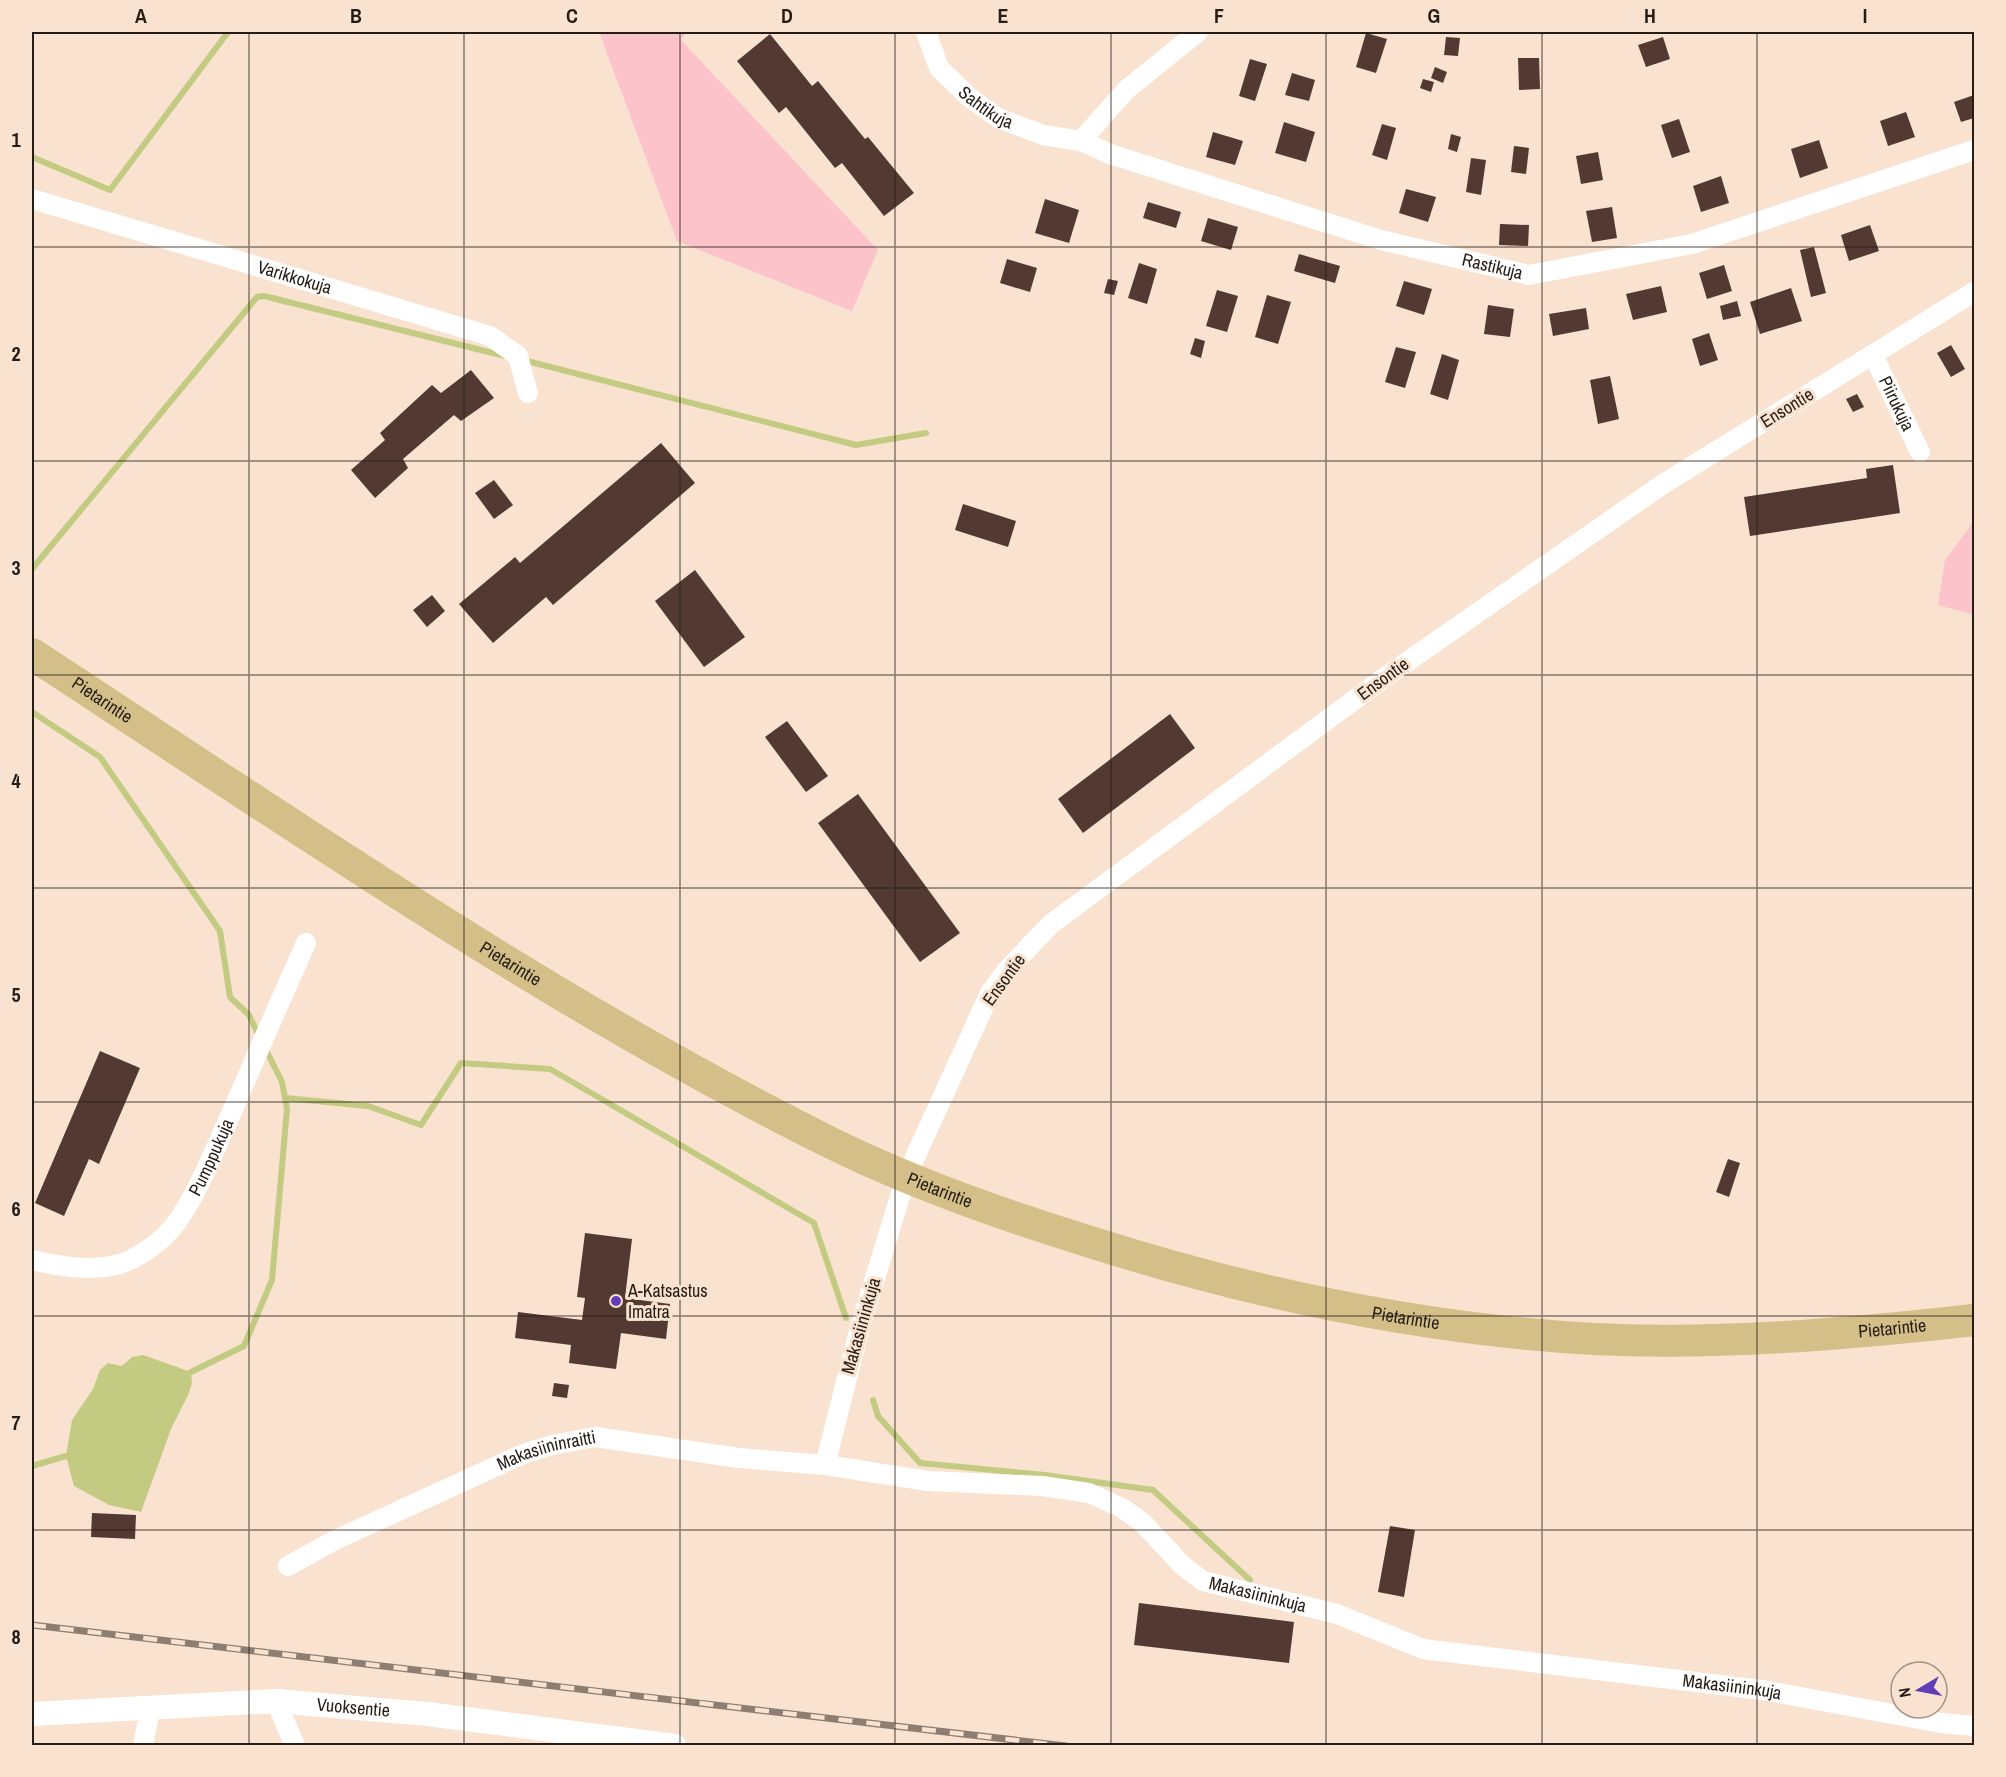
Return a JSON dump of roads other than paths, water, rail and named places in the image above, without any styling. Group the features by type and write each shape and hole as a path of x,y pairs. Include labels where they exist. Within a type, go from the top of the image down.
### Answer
{"main road":[{"name":"Pietarintie","path":"32,654 361,869 613,1025 829,1142 906,1177 1023,1221 1178,1269 1261,1291 1463,1328 1596,1339 1694,1340 1814,1335 1974,1320"}],"street":[{"name":"Sahtikuja","path":"926,32 939,68 969,97 998,118 1043,135 1081,141"},
{"path":"1081,141 1126,90 1198,32"},
{"name":"Rastikuja","path":"1081,141 1110,154 1381,240 1528,275 1692,244 1974,150"},
{"name":"Varikkokuja","path":"32,199 490,336 518,356 528,393"},
{"name":"Ensontie","path":"906,1177 990,993 1007,970 1051,924 1378,682 1663,484 1974,292"},
{"name":"Piirukuja","path":"1873,355 1920,452"},
{"name":"Pumppukuja","path":"32,1260 80,1267 103,1267 128,1261 148,1250 169,1232 181,1215 211,1158 306,943"},
{"name":"Makasiininkuja","path":"906,1177 860,1327 825,1466 928,1481 1042,1486 1089,1493 1122,1508 1143,1523 1183,1566 1203,1581 1337,1614 1423,1649 1762,1690 1941,1723 1974,1726"},
{"name":"Makasiininraitti","path":"288,1566 335,1540 523,1454 552,1445 595,1437 616,1438 739,1458 825,1466"},
{"path":"276,1701 295,1746"},
{"name":"Vuoksentie","path":"32,1714 276,1701 427,1714 675,1746"},
{"path":"142,1746 150,1709"}],"waterway":[{"path":"32,157 110,190 228,32"},
{"path":"32,569 257,297 264,296 505,356"},
{"path":"523,360 856,445 926,433"},
{"path":"32,712 100,757 220,931 230,997 249,1015 259,1036"},
{"path":"191,1372 244,1346 272,1280 287,1109 282,1082 265,1048"},
{"path":"285,1098 368,1106 421,1125 461,1063 550,1069 814,1223 846,1318"},
{"path":"873,1400 878,1416 920,1463 1045,1475 1153,1490 1250,1580"},
{"path":"32,1466 66,1456"}],"railway":[{"path":"32,1625 1066,1746"}],"place":[{"name":"A-Katsastus Imatra","path":"616,1301"}]}
